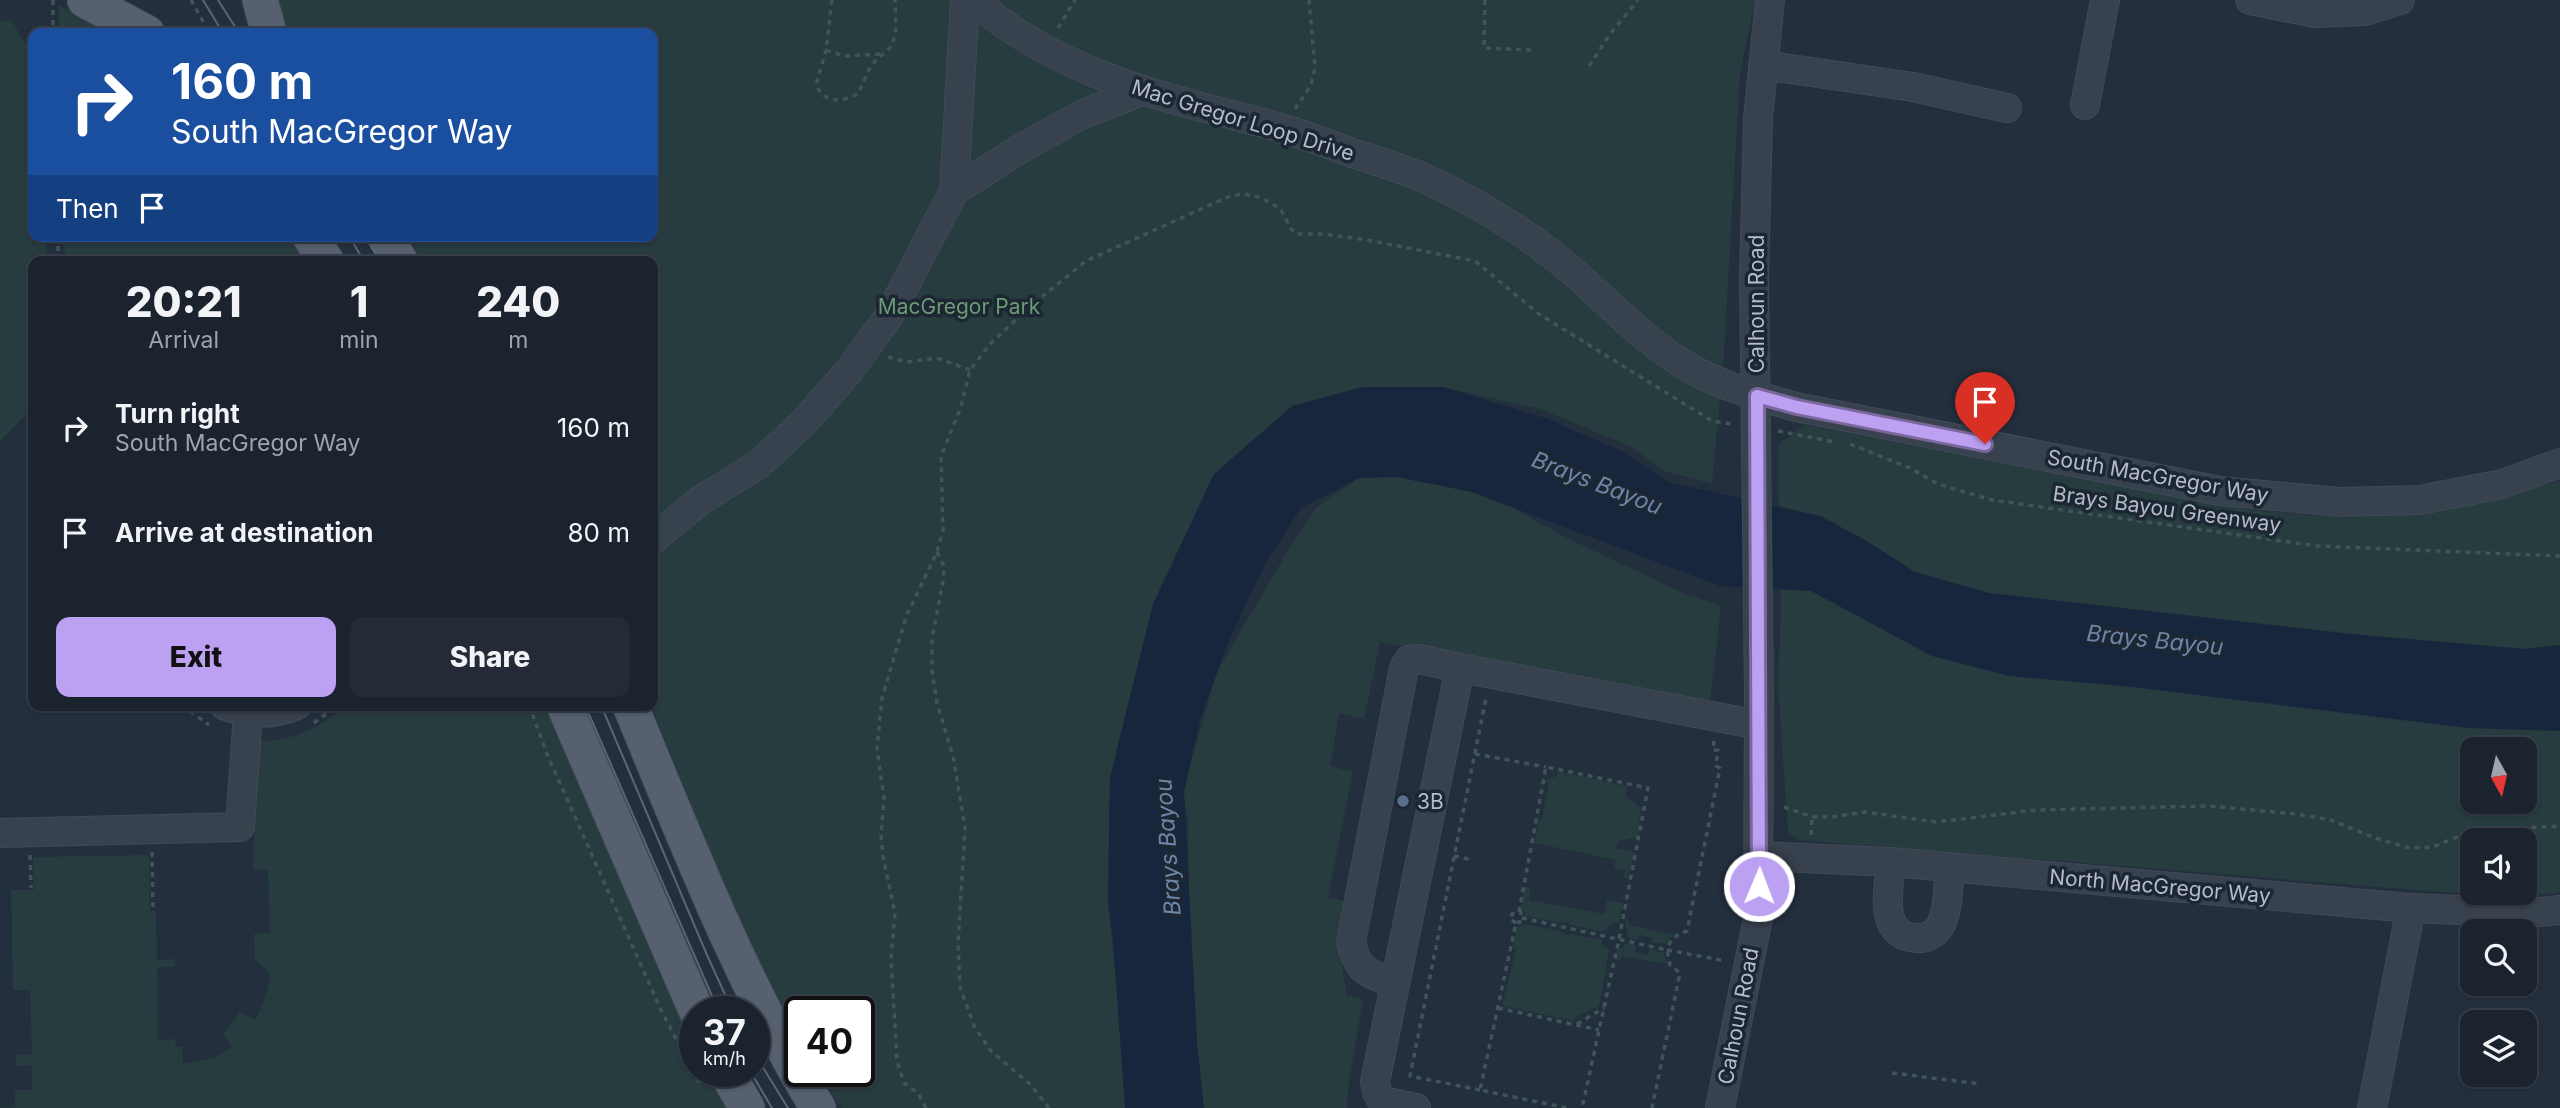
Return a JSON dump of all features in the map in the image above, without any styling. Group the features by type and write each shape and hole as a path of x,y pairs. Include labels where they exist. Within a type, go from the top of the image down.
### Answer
{"main road":[{"path":"85,0 138,28"},
{"path":"260,0 268,28"},
{"path":"567,711 690,996"},
{"path":"634,714 738,962 787,1057 818,1108"},
{"path":"723,1087 747,1108"}],"street":[{"path":"658,535 701,500 759,464 805,421 849,371 905,287 954,191 965,0"},
{"name":"Mac Gregor Loop Drive","path":"974,0 990,14 1045,50 1078,67 1142,92 1282,128 1417,175 1473,203 1532,239 1631,324 1688,367 1757,396"},
{"name":"Calhoun Road","path":"1720,1108 1758,918 1759,432 1755,279 1757,133 1770,0"},
{"path":"2085,105 2105,0"},
{"path":"2250,0 2315,13 2365,10 2400,0"},
{"path":"1763,65 1913,87 2007,108"},
{"path":"954,191 1020,149 1083,114 1142,92"},
{"name":"South MacGregor Way","path":"1757,396 1797,407 2220,491 2340,502 2420,500 2502,484 2560,463"},
{"path":"658,513 701,500"},
{"path":"1394,984 1363,969 1355,962 1351,942 1404,668 1409,660 1419,659 1759,725"},
{"path":"1416,1108 1381,1104 1375,1082 1460,668"},
{"path":"0,833 240,827 236,711"},
{"path":"252,711 274,711"},
{"name":"North MacGregor Way","path":"1759,856 1891,862 2411,908 2530,913 2560,911"},
{"path":"1891,862 1887,912 1892,926 1913,938 1931,936 1939,929 1950,867"},
{"path":"2372,1108 2411,908"}],"path":[{"path":"52,0 53,28"},
{"path":"191,0 207,28"},
{"path":"832,0 826,50 816,85 820,94 843,101 858,94 871,65 892,46 896,30 895,0"},
{"path":"1045,50 1075,0"},
{"path":"1282,128 1311,85 1315,68 1309,0"},
{"path":"1485,0 1484,48 1533,50"},
{"path":"1588,66 1638,0"},
{"path":"826,50 844,56 883,54"},
{"path":"926,1108 918,1093 904,1083 897,1061 891,958 895,913 883,857 881,835 884,799 877,748 882,698 906,617 937,552 943,530 941,456 961,407 971,370 991,343 1086,261 1230,196 1244,194 1259,197 1281,210 1291,229 1297,234 1324,234 1367,240 1475,261 1539,314 1712,421 1759,432 1836,442"},
{"path":"869,344 899,361 936,358 971,370"},
{"name":"Brays Bayou Greenway","path":"1847,443 1910,468 1938,484 1992,500 2317,546 2560,556"},
{"path":"937,552 943,564 944,576 932,639 932,671 937,703 953,756 965,827 958,945 960,987 974,1027 985,1044 1031,1085 1049,1108"},
{"path":"1487,696 1410,1076 1567,1108"},
{"path":"531,711 661,1010 679,1033"},
{"path":"1652,1108 1679,973 1670,965 1667,950 1677,934 1687,931 1720,768 1716,766 1718,750 1713,750 1716,731"},
{"path":"1475,754 1648,788 1582,1108"},
{"path":"1480,1090 1516,923 1522,918 1519,912 1546,768"},
{"path":"1784,808 1812,817 1865,812 1936,822 2036,810 2208,806 2297,814 2331,820 2409,848 2433,847 2460,837"},
{"path":"2523,828 2560,826"},
{"path":"152,850 153,909"},
{"path":"30,853 31,888"},
{"path":"1454,856 1473,860"},
{"path":"1516,923 1510,919 1512,914 1519,912"},
{"path":"1522,918 1730,962"},
{"path":"1497,1008 1599,1030"},
{"path":"1575,1025 1604,1008"},
{"path":"1892,1073 1981,1084"}],"green space":[{"name":"MacGregor Park","path":"280,0 1755,0 1740,73 1724,352 1712,484 1665,471 1630,446 1540,409 1443,387 1362,387 1153,604 1110,778 1108,902 1129,1108 842,1108 828,1087 875,1087 875,996 784,996 784,1011 739,918 653,711 658,711 658,256 420,256 411,242 658,242 658,28 287,28"},
{"path":"59,5 103,28 59,28"},
{"path":"11,19 28,49 28,242 46,242 47,256 28,256 28,413 0,441 0,22"},
{"path":"64,242 298,242 306,256 65,256"},
{"path":"1804,425 2242,509 2346,518 2451,509 2560,481 2560,893 2537,895 2537,828 2460,828 2460,894 1799,840 1788,832 1778,686 1781,610 1778,445"},
{"path":"1417,472 1480,489 1563,536 1687,595 1721,605 1710,702 1380,642 1364,719 1339,713 1330,766 1353,772 1328,898 1345,901 1337,937 1347,996 1363,999 1347,1108 1204,1108 1190,1006 1188,819 1182,793 1217,672 1290,547 1316,508 1358,478"},
{"path":"339,711 554,711 680,996 679,1087 723,1087 737,1108 0,1108 15,1107 15,1090 32,1090 32,1065 16,1066 16,1055 32,1054 30,990 13,990 11,890 34,890 33,857 149,855 150,911 156,911 157,960 174,959 175,967 157,967 158,1040 175,1039 176,1047 182,1047 183,1064 216,1057 232,1047 223,1034 240,1012 255,1020 265,998 270,974 255,960 254,934 270,933 268,870 253,869 257,742 293,736 326,721"},
{"path":"1560,772 1627,786 1625,795 1641,809 1637,839 1618,842 1616,848 1634,852 1628,878 1624,877 1625,870 1614,868 1616,860 1534,843 1539,821 1542,819 1549,783 1546,783 1547,779"},
{"path":"1525,887 1530,888 1529,900 1604,914 1607,900 1623,903 1619,922 1612,923 1603,932 1567,922 1526,916 1520,909"},
{"path":"1625,919 1629,920 1629,925 1673,934 1666,944 1652,942 1653,938 1639,935 1637,940 1628,937"},
{"path":"1524,924 1561,931 1565,935 1602,940 1602,946 1609,950 1599,1006 1577,1016 1574,1021 1502,1006 1516,949 1513,948 1517,928"},
{"path":"1626,943 1636,946 1635,952 1648,955 1650,949 1664,953 1667,964 1622,956 1620,961 1615,960 1617,948 1622,948"}],"water":[{"name":"Brays Bayou","path":"1362,387 1443,387 1548,419 1623,452 1668,482 1820,516 1865,540 1915,572 1989,593 2352,634 2525,649 2560,645 2560,731 2467,728 2132,687 2009,676 1932,656 1811,591 1720,586 1472,492 1396,477 1359,478 1301,508 1268,559 1247,601 1226,648 1200,719 1184,792 1197,1042 1204,1108 1125,1108 1108,902 1110,778 1153,604 1214,474 1292,406"}],"tram line":[{"path":"203,0 220,28"},
{"path":"218,0 236,28"},
{"path":"353,242 361,256"},
{"path":"369,242 377,256"},
{"path":"588,711 712,996"},
{"path":"604,711 726,996"},
{"path":"770,1079 788,1108"},
{"path":"760,1087 772,1108"}],"place":[{"name":"3B","path":"1403,801"}],"route":[{"path":"1759,886 1757,396 1797,407 1985,444"}]}
